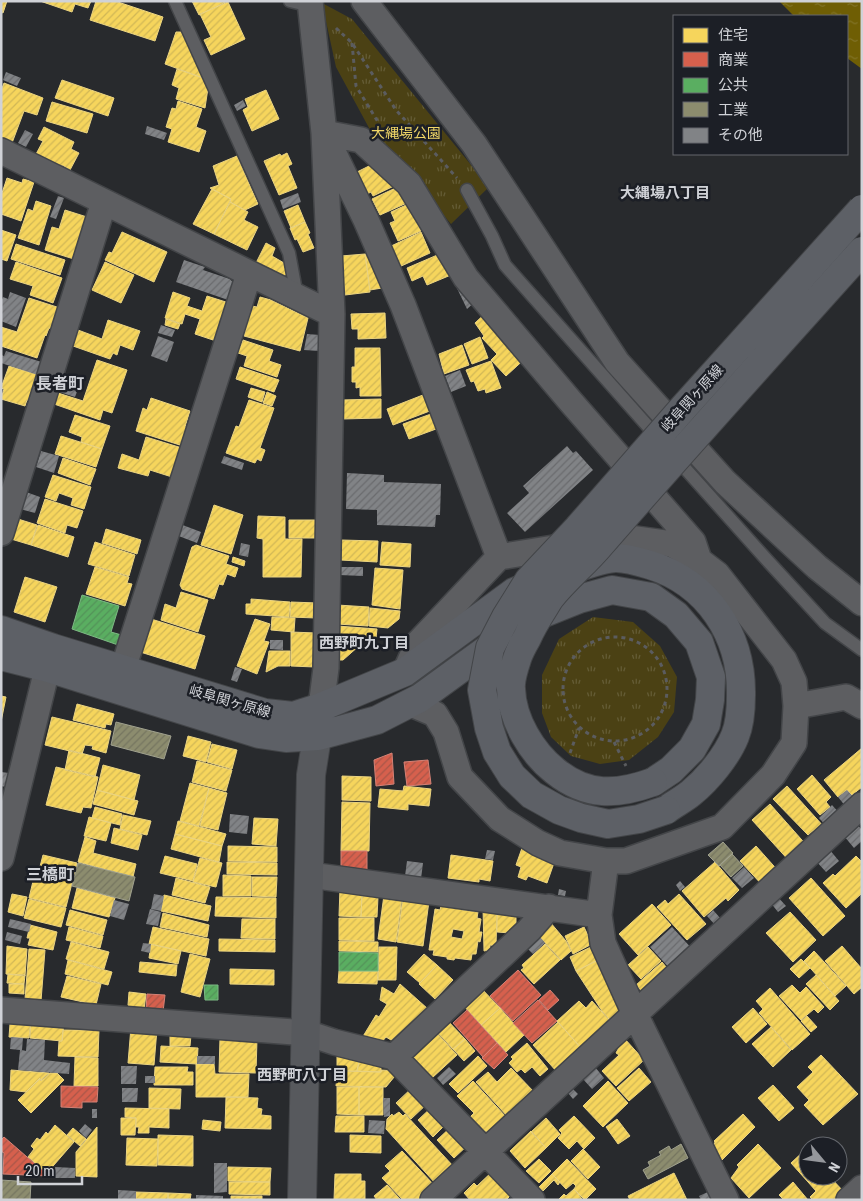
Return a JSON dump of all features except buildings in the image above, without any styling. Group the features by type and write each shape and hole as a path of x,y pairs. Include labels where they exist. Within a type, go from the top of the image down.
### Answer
{"main road":[{"name":"岐阜関ヶ原線","path":"1,656 50,658 123,669 265,713 293,716 321,708 405,672 514,592 570,570 616,558 636,561 663,569 696,589 712,605 736,650 742,675 741,707 735,736 717,766 691,793 666,810 639,819 608,824 581,818 559,810 532,795 512,776 497,752 489,728 482,690 490,648 506,617 529,580 578,528 862,209"},
{"name":"岐阜関ヶ原線","path":"1,630 50,658 259,734 286,738 318,736 377,720 420,698 529,619 578,599 612,590 651,597 676,615 699,642 711,677 706,724 692,750 671,770 653,782 630,790 591,790 572,783 546,764 528,743 516,716 511,688 517,657 530,630 551,597 599,546 862,251"}],"street":[{"path":"364,1 474,144 617,362 725,482 817,567 862,603"},
{"path":"302,1200 311,775 318,736 326,668 332,314 324,133 304,3"},
{"path":"324,133 366,220 403,306 499,556"},
{"path":"324,133 361,140 409,184 466,278 693,542 700,561"},
{"path":"1,151 332,314"},
{"path":"1,533 104,202"},
{"path":"123,669 249,274"},
{"path":"405,672 418,643 499,556 622,537 672,544 700,561 716,574 784,660 794,682 796,706 794,743 774,775 722,827 626,861 606,861 560,853 538,843 500,819 460,777 446,732 435,714 409,703"},
{"path":"1,858 50,658"},
{"path":"796,706 846,697 862,706"},
{"path":"433,1200 862,804"},
{"path":"606,861 600,915 603,943 635,1014 726,1200"},
{"path":"310,875 600,915"},
{"path":"394,1057 528,930 549,907"},
{"path":"1,1010 307,1032 334,1042 394,1057 532,1200"},
{"path":"849,1200 862,1188"}],"lane":[{"path":"176,1 289,254 298,298"},
{"path":"467,190 492,236 505,265 527,291 766,560 826,623 862,650"}],"path":[{"path":"304,3 352,43 396,110 467,190"},
{"path":"352,43 356,86 380,127"},
{"path":"618,636 635,640 650,650 662,664 667,681 667,699 660,716 648,730 632,739 614,742 590,735 580,728 568,713 563,696 564,678 571,661 584,648 599,639 618,636"}],"green space":[{"name":"大縄場公園","path":"322,3 352,19 489,187 451,224 424,192 381,150 336,67"},
{"path":"593,617 633,622 660,646 677,677 674,712 658,737 629,760 600,764 571,756 551,737 542,713 542,675 559,639"}],"water":[{"path":"779,1 862,1 862,69 848,59 848,15 793,15"}],"district":[{"name":"大縄場八丁目","path":"665,193"},
{"name":"長者町","path":"60,383"},
{"name":"西野町九丁目","path":"364,643"},
{"name":"三橋町","path":"50,874"},
{"name":"西野町八丁目","path":"302,1075"}]}
